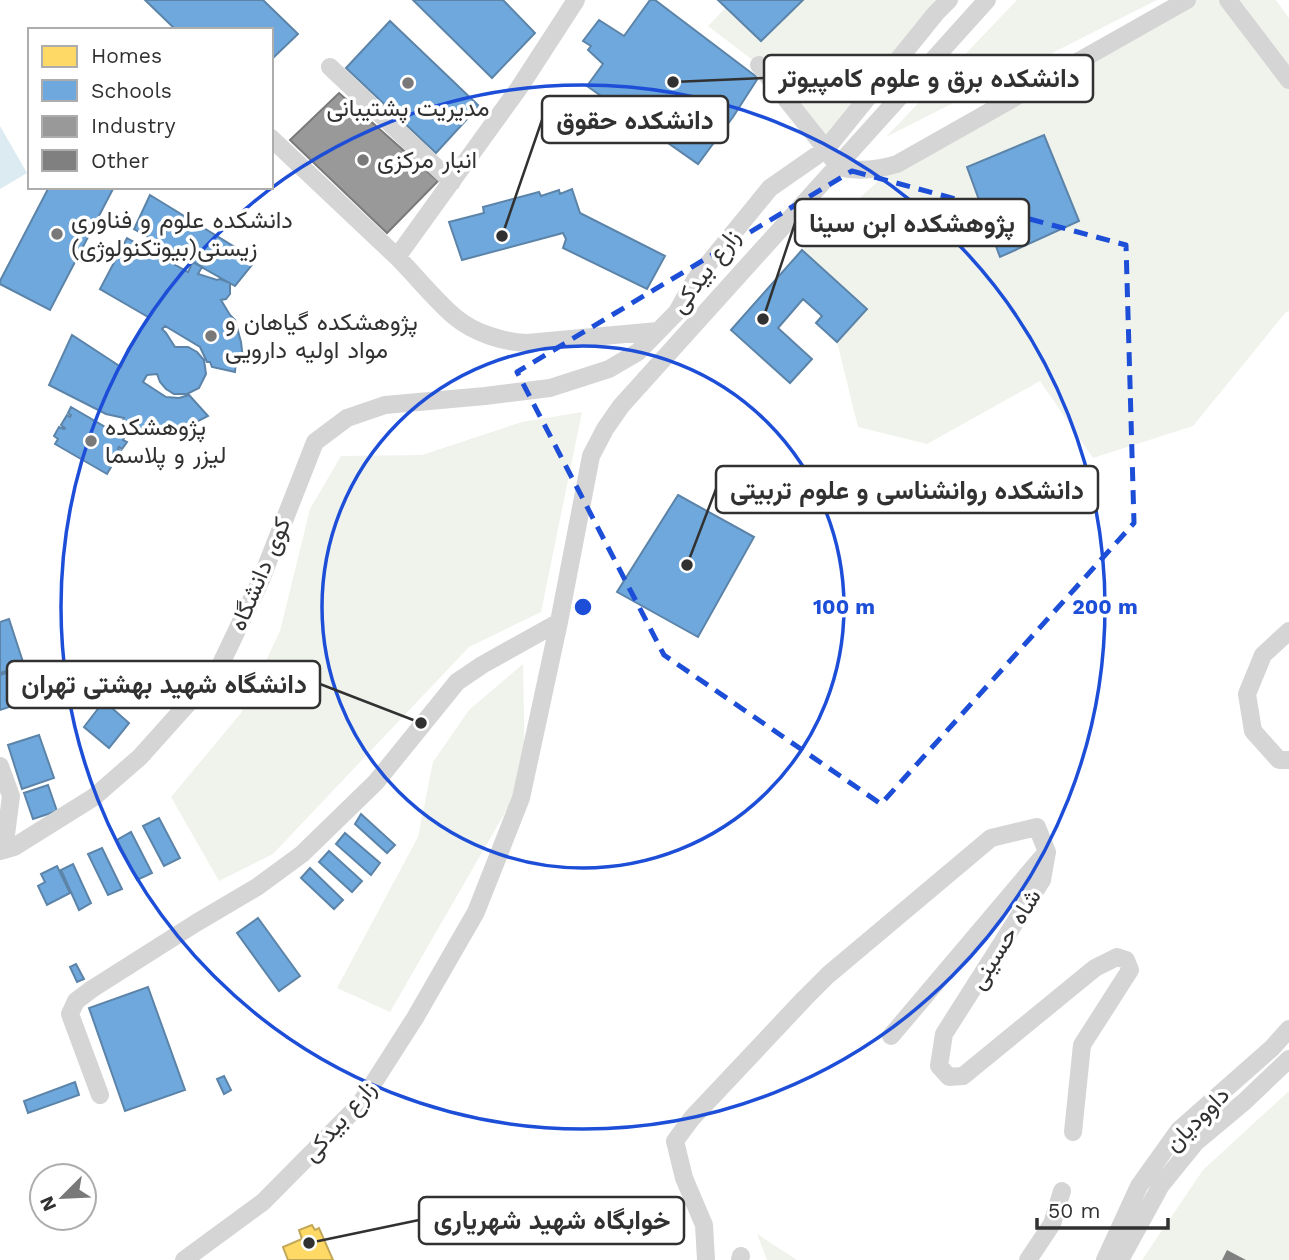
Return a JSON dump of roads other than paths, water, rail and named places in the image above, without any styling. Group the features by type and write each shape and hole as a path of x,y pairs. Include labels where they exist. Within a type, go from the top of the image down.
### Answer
{"street":[{"path":"397,257 519,88 576,0"},
{"name":"زارع بیدکی","path":"385,405 550,388 609,369 638,352 677,312 695,280 771,188 826,149 949,0"},
{"name":"زارع بیدکی","path":"184,1260 263,1202 360,1104 415,1018 476,912 521,798 591,456 605,429 621,406 988,0"},
{"path":"759,65 838,167 851,170 883,169 897,164 1187,0"},
{"path":"1228,0 1289,80"},
{"path":"330,67 452,182"},
{"path":"273,140 397,257 456,318 484,334 508,342 527,342 658,331"},
{"name":"کوی دانشگاه","path":"2,851 14,847 94,797 140,757 218,670 260,582 315,442 347,418 385,405"},
{"path":"100,1095 70,1014 76,1001 257,887 302,854 376,782 457,682 559,622"},
{"path":"1289,631 1263,655 1247,694 1254,732 1279,760 1289,760"},
{"path":"0,766 11,796 2,851"},
{"path":"706,1260 704,1225 684,1178 675,1141 692,1118 820,983 991,838 1037,827 1047,852 891,1036"},
{"name":"شاه حسینی","path":"1047,852 1042,880 944,1034 939,1066 949,1077 963,1076 1095,968 1117,957 1126,960 1130,970 1083,1045 1073,1132"},
{"name":"داوودیان","path":"1111,1258 1139,1186 1179,1130 1272,1048 1289,1029"},
{"name":"داوودیان","path":"1111,1258 1161,1185 1196,1142 1289,1059"},
{"path":"1028,1260 1052,1224 1062,1191"}],"place":[{"name":"دانشکده برق و علوم کامپیوتر","path":"673,82"},
{"name":"مدیریت پشتیبانی","path":"408,83"},
{"name":"انبار مرکزی","path":"363,160"},
{"name":"دانشکده علوم و فناوری زیستی(بیوتکنولوژی)","path":"57,234"},
{"name":"دانشکده حقوق","path":"502,236"},
{"name":"پژوهشکده ابن سینا","path":"763,319"},
{"name":"پژوهشکده گیاهان و مواد اولیه دارویی","path":"211,336"},
{"name":"پژوهشکده لیزر و پلاسما","path":"91,441"},
{"name":"دانشکده روانشناسی و علوم تربیتی","path":"687,565"},
{"name":"دانشگاه شهید بهشتی تهران","path":"421,723"},
{"name":"خوابگاه شهید شهریاری","path":"309,1243"}]}
